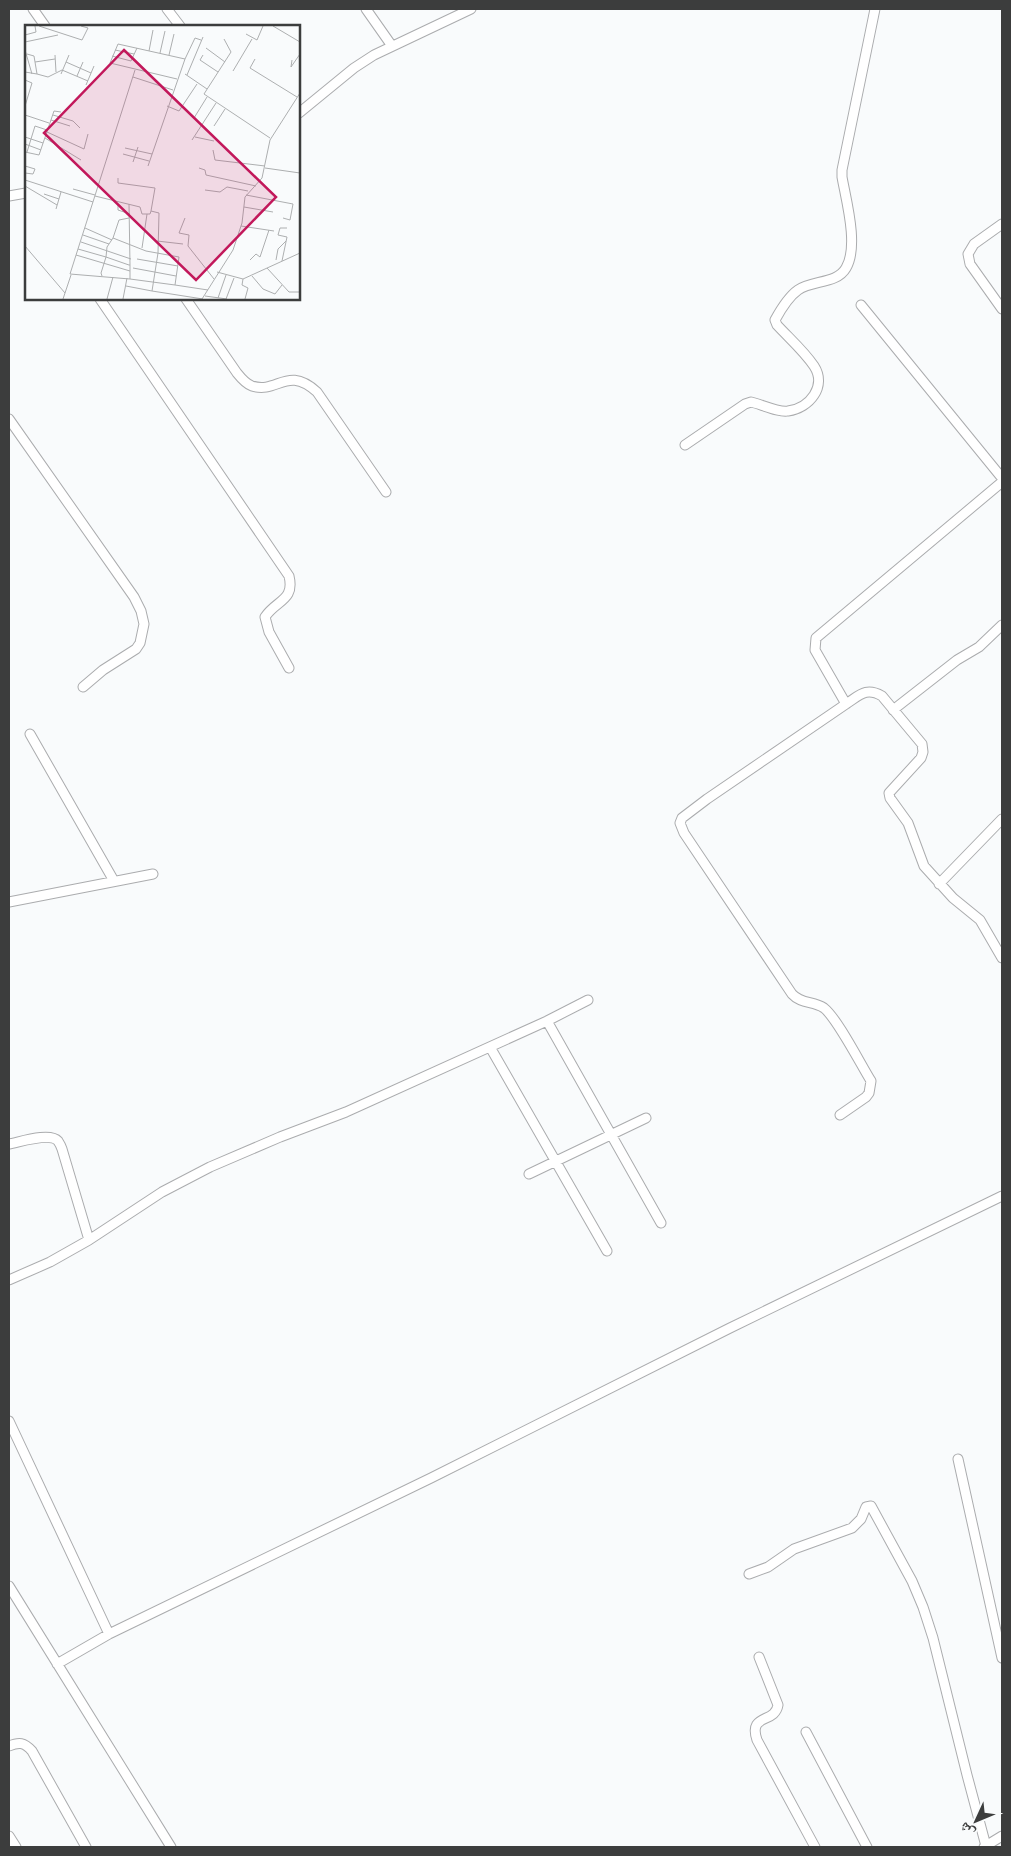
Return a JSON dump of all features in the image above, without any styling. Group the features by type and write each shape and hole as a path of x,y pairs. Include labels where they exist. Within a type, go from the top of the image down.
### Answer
{"street":[{"path":"33,9 44,25"},
{"path":"167,9 179,25"},
{"path":"366,9 392,46"},
{"path":"300,112 354,68 374,55 471,9"},
{"path":"685,446 745,404 751,402 787,412 802,407 815,394 819,385 815,367 777,325 775,320 786,301 797,290 808,284 840,275 846,268 849,260 852,232 842,170 875,9"},
{"path":"9,196 25,193"},
{"path":"1002,224 974,244 968,254 970,264 1002,309"},
{"path":"101,300 289,576 289,594 264,616 268,632 289,668"},
{"path":"187,300 237,374 245,382 252,386 260,387 296,380 310,386 317,392 386,492"},
{"path":"846,704 815,650 816,638 1002,480 861,305"},
{"path":"9,419 134,597 143,618 142,639 136,649 103,670 83,687"},
{"path":"894,710 957,660 979,647 1002,625"},
{"path":"840,1115 866,1097 869,1093 870,1081 832,1016 819,1005 800,1000 792,994 684,833 680,823 682,818 846,704 866,692 874,692 882,696 922,744 923,752 921,758 889,792 889,795 908,823 924,866 939,884 980,920 1002,957"},
{"path":"30,734 114,881"},
{"path":"939,884 1000,821"},
{"path":"1000,821 1002,832"},
{"path":"9,902 153,874"},
{"path":"9,1280 50,1262 89,1240 162,1192 210,1167 280,1137 346,1112 547,1021 588,1000"},
{"path":"547,1021 661,1223"},
{"path":"490,1046 607,1251"},
{"path":"528,1174 646,1118"},
{"path":"9,1144 46,1137 58,1141 89,1240"},
{"path":"57,1664 109,1634 431,1478 730,1328 1002,1196"},
{"path":"9,1421 109,1634"},
{"path":"958,1459 1002,1658"},
{"path":"750,1574 768,1568 794,1549 852,1528 861,1519 866,1507 871,1506 912,1581 923,1608 933,1638 985,1847 1002,1836"},
{"path":"9,1586 172,1847"},
{"path":"759,1657 778,1705 775,1713 755,1726 754,1732 815,1847"},
{"path":"806,1732 867,1847"},
{"path":"9,1746 19,1743 24,1744 32,1751 86,1847"},
{"path":"9,1836 16,1847"}]}
